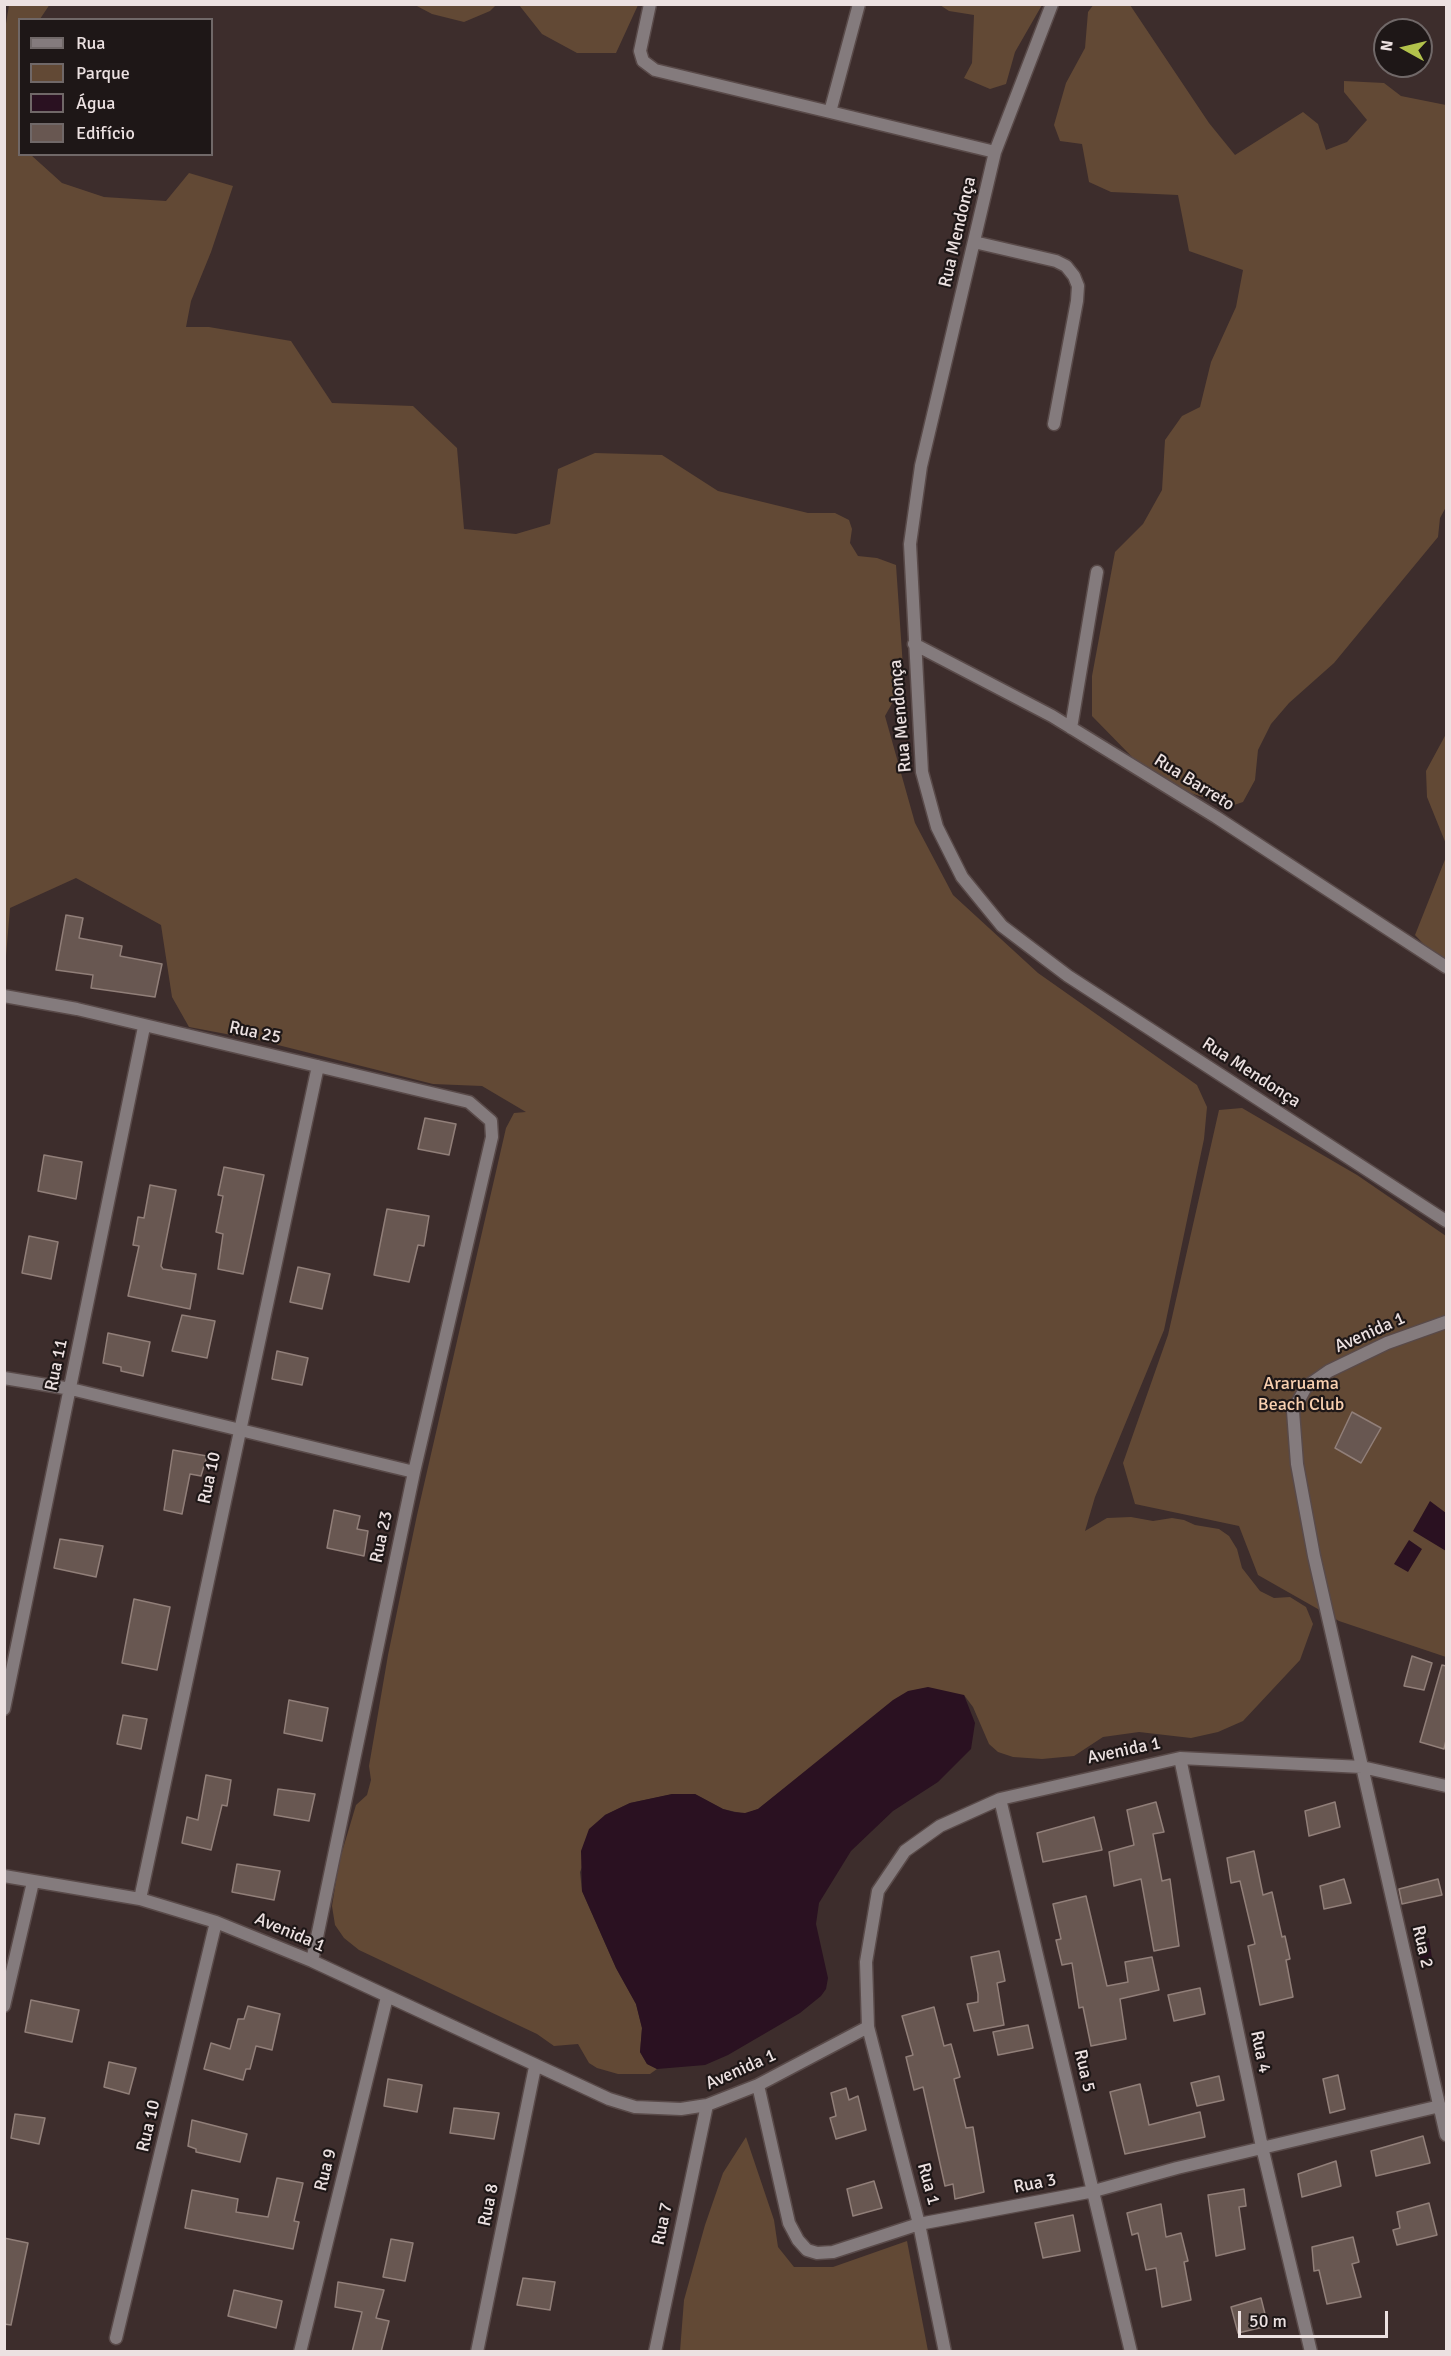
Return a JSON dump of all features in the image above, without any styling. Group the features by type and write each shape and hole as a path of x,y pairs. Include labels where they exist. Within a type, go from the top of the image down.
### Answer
{"street":[{"path":"650,4 640,51 643,62 655,70 995,152"},
{"path":"831,112 859,4"},
{"name":"Rua Mendonça","path":"1052,4 995,152 921,466 910,544 922,772 937,827 962,877 1002,926 1068,976 1446,1221"},
{"path":"974,242 1056,261 1066,266 1074,276 1078,286 1077,301 1054,424"},
{"path":"1071,728 1097,572"},
{"name":"Rua Barreto","path":"914,644 1071,728 1216,818 1446,968"},
{"name":"Rua 25","path":"4,996 77,1009 144,1027 469,1102 491,1121"},
{"name":"Rua 11","path":"4,1709 144,1027"},
{"name":"Rua 10","path":"140,1899 318,1066"},
{"name":"Rua 23","path":"312,1961 414,1472 492,1137 491,1121"},
{"name":"Avenida 1","path":"1362,1767 1314,1556 1297,1464 1293,1411 1306,1387 1329,1371 1387,1343 1446,1322"},
{"path":"4,1378 71,1389 414,1472"},
{"name":"Avenida 1","path":"4,1876 140,1899 216,1922 312,1961 535,2067 634,2107 681,2109 706,2105 758,2085 868,2027 866,1962 878,1892 905,1851 940,1826 1000,1799 1180,1758 1362,1767 1446,1786"},
{"name":"Rua 4","path":"1180,1758 1262,2147 1311,2352"},
{"name":"Rua 2","path":"1362,1767 1446,2135"},
{"name":"Rua 5","path":"1000,1799 1131,2352"},
{"path":"4,2006 33,1882"},
{"name":"Rua 10","path":"116,2338 216,1922"},
{"name":"Rua 9","path":"300,2352 387,1996"},
{"name":"Rua 1","path":"868,2027 919,2224 945,2352"},
{"name":"Rua 8","path":"477,2352 535,2067"},
{"name":"Rua 3","path":"758,2085 789,2223 798,2240 807,2250 817,2253 833,2252 919,2224 1094,2191 1262,2147 1440,2106"},
{"name":"Rua 7","path":"655,2352 706,2105"}],"green space":[{"path":"50,4 41,18 18,18 18,156 32,156 62,183 104,197 166,201 189,173 233,186 211,252 191,301 186,327 209,327 291,341 332,403 413,406 457,448 464,529 516,534 550,524 558,469 595,453 662,455 718,491 808,513 835,513 849,520 852,529 850,543 858,556 877,558 896,565 904,682 885,716 915,823 953,895 1038,973 1197,1085 1207,1107 1204,1139 1164,1330 1095,1497 1085,1531 1107,1518 1131,1517 1153,1521 1172,1518 1219,1529 1229,1536 1237,1549 1242,1568 1260,1591 1274,1598 1290,1597 1306,1607 1313,1624 1300,1660 1243,1721 1218,1732 1191,1738 1139,1732 1103,1737 1074,1756 1042,1759 1013,1757 998,1752 989,1744 973,1707 964,1695 790,1784 758,1809 745,1814 723,1809 695,1794 673,1794 630,1803 605,1815 580,1872 582,1891 616,1968 636,2004 642,2028 640,2052 647,2064 657,2069 650,2074 618,2074 597,2068 589,2063 578,2044 554,2046 537,2034 359,1950 344,1938 335,1925 332,1906 339,1862 356,1805 367,1795 371,1780 369,1766 388,1655 417,1515 506,1128 514,1113 526,1112 482,1086 433,1084 258,1040 189,1027 172,997 161,925 76,878 10,908 5,968 5,30 9,5"},
{"path":"1094,4 1130,5 1209,123 1235,155 1303,112 1318,124 1326,150 1347,142 1367,120 1344,92 1344,81 1384,83 1401,96 1446,105 1446,507 1440,518 1438,537 1334,663 1289,703 1271,724 1258,750 1255,780 1243,802 1231,806 1187,792 1136,761 1092,716 1092,676 1115,552 1143,524 1162,490 1165,440 1182,416 1200,407 1211,362 1236,307 1243,270 1189,251 1178,195 1111,192 1089,182 1082,144 1060,141 1054,125 1066,83 1085,48 1088,12"},
{"path":"415,5 496,5 490,11 464,22 432,14"},
{"path":"519,5 638,5 616,53 577,53 542,34"},
{"path":"940,5 1042,5 1015,52 1006,84 990,89 964,78 972,63 974,15 949,11"},
{"path":"1446,734 1446,844 1427,797 1426,771"},
{"path":"1446,857 1446,960 1430,951 1415,935"},
{"name":"Araruama Beach Club","path":"1242,1108 1357,1175 1446,1236 1446,1657 1339,1621 1258,1575 1239,1526 1135,1504 1123,1463 1168,1335 1219,1110"},
{"path":"746,2137 774,2220 778,2247 794,2267 833,2267 907,2241 928,2351 680,2351 684,2300 705,2225 723,2173"}],"water":[{"path":"1430,1501 1446,1513 1446,1551 1413,1531"},
{"path":"1409,1540 1422,1549 1408,1572 1394,1564"},
{"path":"928,1687 964,1695 975,1723 971,1749 938,1782 893,1811 851,1851 819,1903 816,1924 828,1978 826,1989 821,1996 800,2013 728,2055 705,2065 657,2069 647,2064 640,2052 642,2028 636,2004 616,1968 582,1891 581,1851 589,1829 605,1815 630,1803 672,1794 695,1794 723,1809 734,1812 745,1813 758,1809 893,1700 908,1691"},
{"path":"1429,1938 1432,1958 1421,1961 1416,1941"}],"building":[{"path":"66,915 83,918 79,938 122,946 120,956 162,964 155,997 91,988 93,975 56,970"},
{"path":"425,1118 456,1124 449,1155 418,1149"},
{"path":"44,1155 82,1162 76,1199 38,1191"},
{"path":"224,1167 264,1175 243,1274 218,1269 223,1234 216,1232 223,1196 218,1195"},
{"path":"150,1185 176,1190 161,1266 163,1269 196,1274 190,1309 128,1296 139,1246 133,1245 138,1217 144,1218"},
{"path":"387,1209 429,1216 424,1246 418,1245 409,1282 374,1275"},
{"path":"29,1236 58,1242 51,1279 22,1273"},
{"path":"298,1267 330,1274 322,1309 290,1302"},
{"path":"182,1315 215,1321 207,1358 172,1351"},
{"path":"108,1333 150,1342 143,1376 121,1371 121,1367 103,1363"},
{"path":"277,1351 308,1358 302,1385 272,1379"},
{"path":"1352,1412 1381,1428 1361,1463 1335,1448"},
{"path":"173,1450 207,1456 201,1476 190,1474 182,1514 164,1510"},
{"path":"334,1510 360,1516 357,1529 368,1531 364,1556 327,1548"},
{"path":"60,1539 103,1546 96,1577 54,1568"},
{"path":"134,1599 170,1607 157,1670 122,1663"},
{"path":"1412,1656 1432,1663 1424,1690 1404,1686"},
{"path":"1442,1665 1446,1666 1444,1749 1420,1742"},
{"path":"289,1700 328,1708 322,1741 284,1733"},
{"path":"123,1715 147,1719 141,1749 117,1744"},
{"path":"206,1775 231,1780 227,1806 222,1805 211,1850 182,1843 187,1817 198,1820"},
{"path":"278,1789 315,1794 309,1821 274,1815"},
{"path":"1156,1802 1164,1832 1153,1834 1162,1881 1170,1879 1179,1946 1154,1951 1141,1879 1114,1886 1109,1852 1134,1845 1127,1810"},
{"path":"1335,1802 1340,1827 1309,1836 1305,1811"},
{"path":"1094,1817 1102,1850 1043,1862 1037,1833"},
{"path":"1254,1851 1263,1895 1272,1892 1282,1937 1285,1936 1290,1959 1286,1960 1293,1997 1260,2005 1248,1946 1255,1944 1240,1881 1231,1883 1227,1858"},
{"path":"237,1864 280,1871 274,1900 232,1892"},
{"path":"1344,1879 1351,1903 1324,1909 1320,1886"},
{"path":"1438,1879 1442,1895 1402,1904 1399,1889"},
{"path":"1086,1896 1107,1986 1128,1982 1125,1962 1152,1957 1159,1990 1120,1999 1126,2039 1091,2046 1083,2007 1079,2008 1072,1963 1062,1965 1056,1940 1061,1939 1053,1904"},
{"path":"999,1951 1005,1981 997,1983 1004,2025 974,2031 967,2004 978,2002 971,1957"},
{"path":"1200,1988 1205,2014 1174,2021 1168,1995"},
{"path":"31,2000 79,2010 72,2042 25,2032"},
{"path":"248,2006 280,2014 272,2050 256,2046 250,2069 246,2069 243,2080 204,2069 211,2043 230,2049 238,2019 244,2019"},
{"path":"934,2007 944,2046 951,2044 960,2077 954,2079 966,2128 973,2127 984,2192 955,2199 953,2184 945,2186 923,2087 914,2090 906,2057 913,2055 902,2016"},
{"path":"1028,2025 1033,2048 998,2055 993,2032"},
{"path":"109,2062 136,2068 129,2094 104,2087"},
{"path":"1338,2075 1345,2109 1330,2113 1323,2079"},
{"path":"1219,2076 1224,2100 1197,2106 1191,2083"},
{"path":"388,2079 422,2085 417,2112 384,2106"},
{"path":"1140,2084 1149,2125 1200,2112 1205,2137 1125,2154 1110,2092"},
{"path":"846,2088 849,2100 858,2096 866,2130 836,2139 830,2118 836,2116 831,2093"},
{"path":"454,2108 499,2113 494,2139 450,2133"},
{"path":"15,2114 45,2118 39,2144 11,2138"},
{"path":"192,2120 247,2134 240,2162 196,2152 196,2149 188,2146"},
{"path":"1423,2136 1430,2163 1376,2176 1371,2151"},
{"path":"1336,2161 1341,2186 1302,2197 1298,2174"},
{"path":"277,2178 303,2183 294,2221 299,2222 293,2249 185,2228 192,2190 238,2199 236,2212 268,2217"},
{"path":"874,2181 882,2208 853,2216 847,2189"},
{"path":"1244,2189 1246,2206 1239,2207 1245,2249 1216,2256 1208,2195"},
{"path":"1429,2203 1437,2235 1397,2245 1393,2230 1400,2228 1397,2212"},
{"path":"1161,2204 1166,2237 1181,2233 1188,2261 1184,2262 1191,2300 1162,2307 1156,2268 1146,2270 1138,2233 1132,2235 1127,2213"},
{"path":"1073,2215 1080,2251 1043,2258 1035,2223"},
{"path":"1353,2237 1359,2262 1352,2264 1361,2297 1327,2304 1319,2270 1314,2271 1312,2247"},
{"path":"4,2238 28,2243 11,2325 4,2324"},
{"path":"391,2239 413,2243 405,2281 383,2277"},
{"path":"523,2278 555,2282 550,2310 517,2305"},
{"path":"338,2282 384,2290 376,2318 389,2321 381,2352 352,2352 362,2312 335,2307"},
{"path":"234,2290 282,2301 276,2328 228,2316"},
{"path":"1261,2298 1268,2326 1238,2333 1231,2307"}]}
